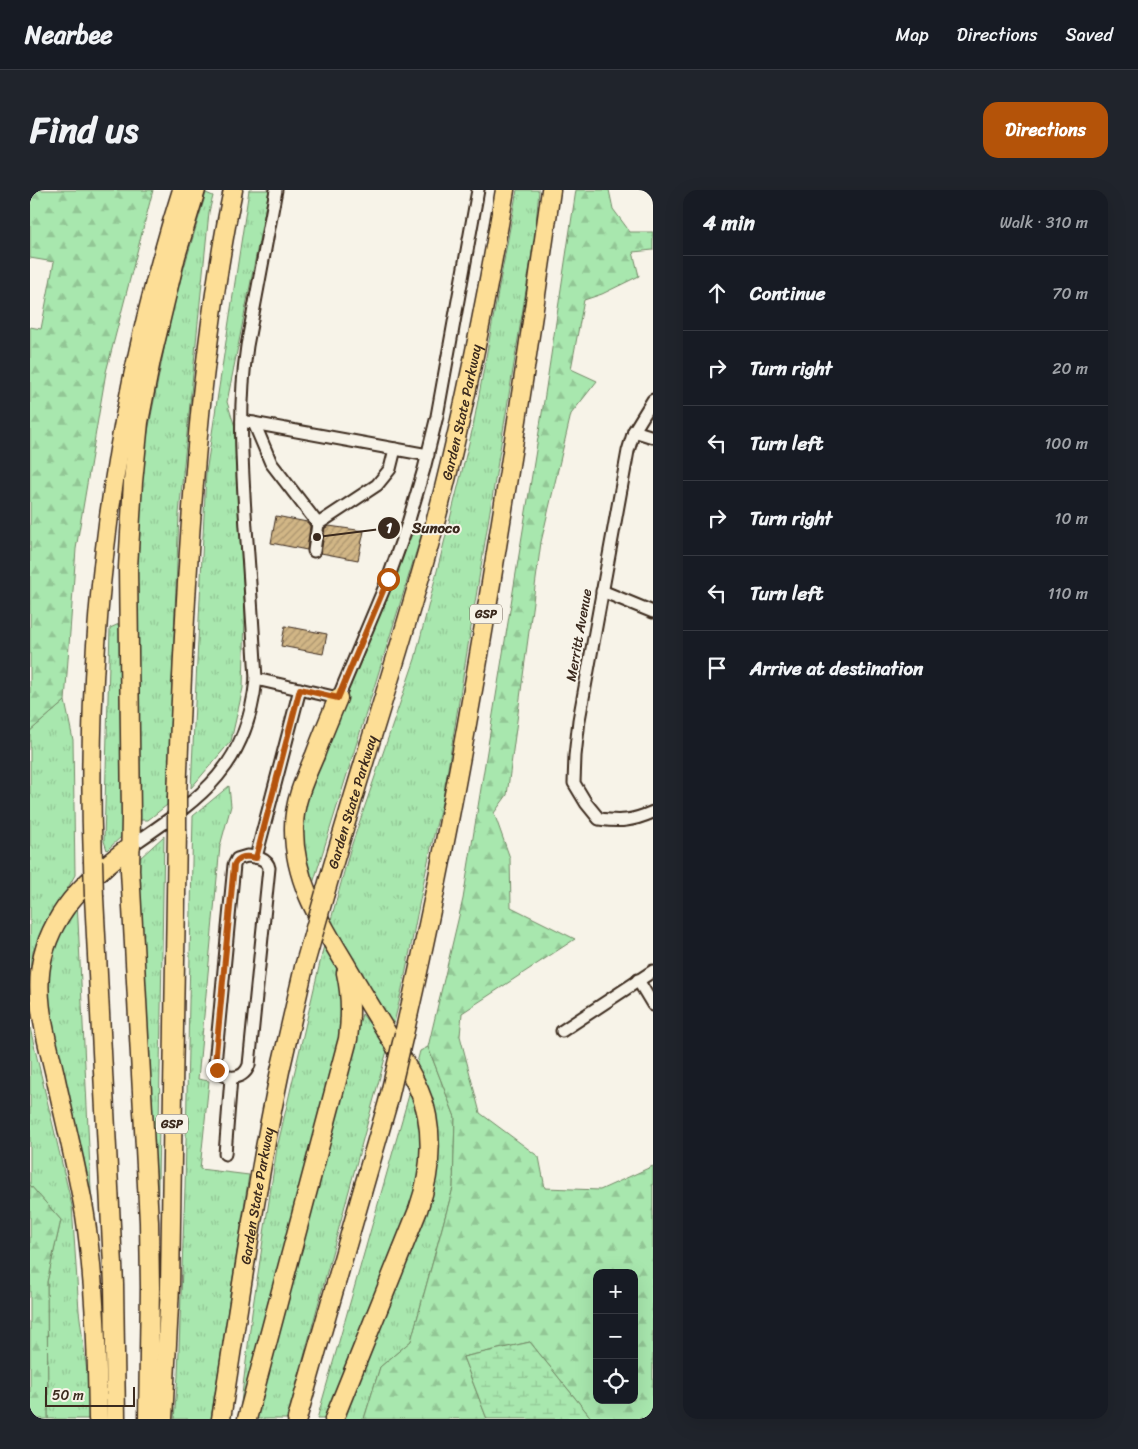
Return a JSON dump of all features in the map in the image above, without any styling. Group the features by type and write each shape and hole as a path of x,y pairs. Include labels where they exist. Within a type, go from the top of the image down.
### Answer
{"highway":[{"path":"116,1419 114,1274 94,897 91,773 94,685 100,597 109,510 124,425 142,338 163,253 182,190"},
{"path":"148,1419 149,1222 131,891 128,568 139,422 150,360 196,190"},
{"name":"GSP","path":"163,1419 170,1288 177,830 182,666 192,493 212,308 224,231 233,190"},
{"name":"Garden State Parkway","path":"221,1419 254,1214 282,1060 304,967 325,893 431,537 468,384 505,190"},
{"name":"GSP","path":"297,1419 388,1102 438,878 471,704 504,503 551,190"},
{"path":"334,1419 418,1210 426,1184 430,1155 427,1114 417,1086 319,920 303,885 296,858 294,828 296,804 338,698"},
{"path":"98,1419 95,1321 88,1241 74,1162 41,1012 40,972 46,945 64,908 90,880 131,846"},
{"path":"247,1419 348,1039 350,988 343,960"}],"street":[{"path":"131,846 201,795 222,772 237,748 247,726 253,706 256,679 244,495 242,421 244,369 276,190"},
{"path":"256,679 338,698 395,560 428,455 478,190"},
{"name":"Merritt Avenue","path":"653,400 634,431 628,451 580,720 575,756 574,783 586,803 599,819 619,822 640,818 653,812"},
{"path":"242,421 428,455"},
{"path":"254,423 271,463 318,524 314,551"},
{"path":"634,431 653,438"},
{"path":"318,524 377,485 390,469 395,449"},
{"path":"602,591 653,612"},
{"path":"256,858 300,689"},
{"path":"240,857 256,858 265,860 269,868 249,1065 247,1070 239,1076 231,1078 222,1075 217,1070 215,1064 234,865 240,857"},
{"path":"562,1031 653,971"},
{"path":"638,980 653,1005"},
{"path":"225,1154 231,1078"}],"green space":[{"path":"30,190 153,190 106,372 76,549 65,701 30,731 30,327 41,329 54,262 30,258"},
{"path":"249,190 269,190 227,402 235,427 245,614 243,688 231,741 191,788 206,473"},
{"path":"517,190 539,190 535,235 443,799 392,1031 329,927 350,850 415,659 473,427"},
{"path":"576,190 609,190 613,209 630,232 653,232 653,250 633,252 639,276 602,294 584,300 571,369 597,381 571,414 541,542 507,795 494,813 510,858 511,907 575,939 462,1013 460,1036 480,1113 539,1157 545,1188 600,1190 653,1166 653,1419 592,1419 530,1342 463,1357 487,1419 364,1419 380,1367 411,1341 453,1188 455,1117 428,1047 463,899 544,401"},
{"path":"206,193 213,196 209,212 179,514 167,805 148,820 138,820 132,542 145,447 172,308"},
{"path":"413,532 422,533 311,890 304,872 301,823 310,784"},
{"path":"119,624 122,836 107,850 104,841 110,628"},
{"path":"65,701 73,740 75,875 33,951 30,981 30,731"},
{"path":"229,786 231,806 220,846 198,1079 209,1081 200,1169 249,1175 211,1419 174,1419 178,1376 185,1188 193,816"},
{"path":"164,836 157,1240 134,869 140,858"},
{"path":"77,900 93,1231 45,1009 49,953"},
{"path":"325,941 336,960 343,991 344,1030 239,1419 252,1313 277,1148"},
{"path":"362,1014 388,1047 287,1419 257,1419 275,1341"},
{"path":"30,1028 72,1206 79,1311 91,1402 90,1419 48,1419 47,1282 61,1220 30,1185"},
{"path":"428,1047 455,1117 453,1188 411,1341 380,1367 364,1419 342,1419 434,1161 415,1070 420,1051"},
{"path":"411,1088 422,1112 425,1152 417,1201 327,1419 317,1419"},
{"path":"30,1185 61,1220 47,1282 48,1419 30,1419"},
{"path":"530,1342 592,1419 487,1419 463,1357"}],"building":[{"path":"276,516 307,522 310,526 307,550 271,543"},
{"path":"329,526 364,531 358,560 321,553 325,528"},
{"path":"285,626 327,634 323,654 281,646"}],"place":[{"name":"Sunoco","path":"317,537"}],"route":[{"path":"217,1070 215,1064 234,865 240,857 256,858 300,689 338,698 388,579"}]}
